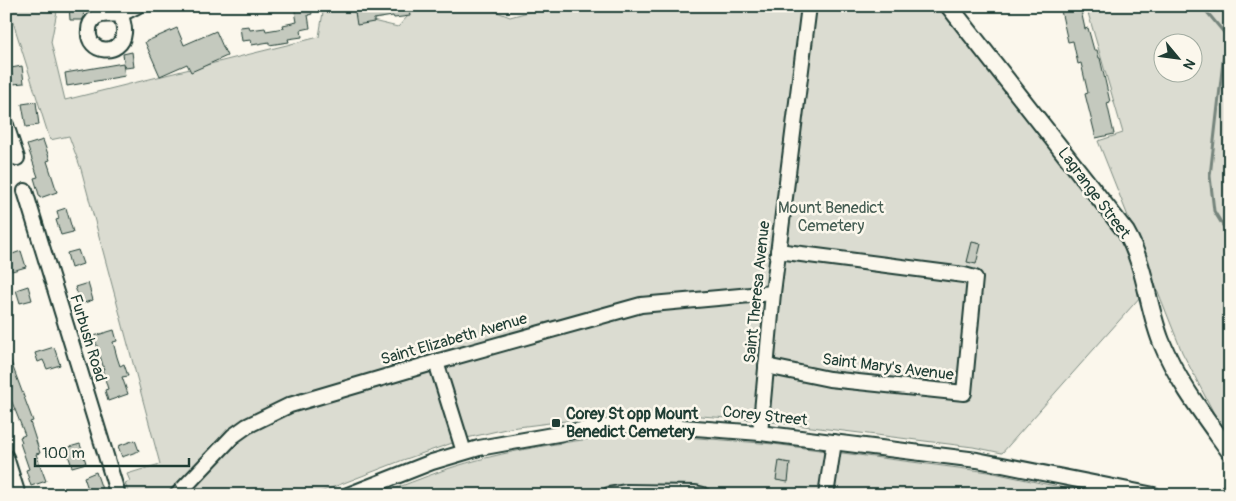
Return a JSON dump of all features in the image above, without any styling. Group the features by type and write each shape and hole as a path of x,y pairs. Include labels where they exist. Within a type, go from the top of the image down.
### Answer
{"main road":[{"name":"Lagrange Street","path":"949,6 1126,232 1140,263 1158,330 1169,360 1230,452"}],"street":[{"path":"120,14 136,6"},
{"name":"Saint Theresa Avenue","path":"760,433 773,293 808,6"},
{"path":"6,125 17,158"},
{"name":"Furbush Road","path":"25,191 118,495"},
{"name":"Saint Mary's Avenue","path":"766,366 829,378 964,393 975,278 778,251"},
{"name":"Saint Elizabeth Avenue","path":"177,495 233,436 270,413 308,399 641,305 773,293"},
{"path":"436,362 464,452"},
{"name":"Corey Street","path":"348,495 388,478 464,452 514,440 619,425 660,425 760,433 991,462 1154,495"},
{"path":"826,495 834,442"},
{"path":"6,457 18,495"},
{"path":"609,495 627,492 695,493 703,495"}],"green space":[{"name":"Mount Benedict Cemetery","path":"8,6 58,6 51,42 65,100 319,37 324,6 357,6 360,18 398,27 417,6 482,6 510,17 550,6 937,6 1112,226 1131,261 1141,296 1002,453 973,447 755,420 660,413 629,413 510,428 467,438 403,460 313,495 129,495 125,483 130,481 127,474 160,464 81,169 69,136 50,140"},
{"path":"1086,6 1230,6 1230,444 1182,352 1098,141 1123,133"},
{"path":"632,434 773,444 989,472 1097,495 379,495 444,470 490,457 561,443"}],"building":[{"path":"69,6 84,6 83,20 70,20"},
{"path":"294,6 310,6 312,14 308,15 310,28 301,30 302,37 288,39 289,42 269,45 269,42 252,45 251,40 242,41 240,27 249,26 250,30 265,28 266,31 284,28 283,25 297,22"},
{"path":"408,6 410,16 374,19 374,22 357,25 355,12"},
{"path":"1060,6 1080,6 1085,29 1088,28 1094,50 1097,50 1100,58 1110,102 1107,103 1114,134 1096,138 1085,94 1088,93 1081,63 1078,64 1073,41 1068,42"},
{"path":"177,28 184,45 216,31 227,56 191,72 187,64 160,76 145,42"},
{"path":"132,52 134,67 125,68 123,54"},
{"path":"123,63 125,76 67,86 65,73"},
{"path":"22,66 24,83 13,84 11,68"},
{"path":"36,102 39,125 26,127 22,104"},
{"path":"43,140 50,160 47,161 57,192 40,198 34,178 38,177 27,145"},
{"path":"66,208 73,232 61,235 56,220 59,219 57,211"},
{"path":"972,242 981,244 976,264 967,262"},
{"path":"78,250 83,264 71,268 67,253"},
{"path":"21,251 26,267 12,271 7,256"},
{"path":"88,283 93,300 81,304 75,287"},
{"path":"28,286 32,300 20,303 16,290"},
{"path":"114,330 117,341 113,342 117,357 120,366 124,364 128,376 122,377 128,394 108,401 105,390 108,389 102,369 104,369 94,336"},
{"path":"54,347 60,365 47,369 43,360 38,362 35,353"},
{"path":"6,354 8,354 33,421 30,422 40,453 36,454 46,481 31,486 26,470 29,469 20,443 22,442 20,437 25,435 6,387"},
{"path":"135,440 139,451 122,457 118,446"},
{"path":"80,444 86,463 72,467 66,448"},
{"path":"779,461 790,463 788,482 776,480"},
{"path":"96,472 103,492 90,495 84,477"}],"waterway":[{"path":"1202,6 1226,35 1210,176 1214,211 1230,237"}],"place":[{"name":"Corey St opp Mount Benedict Cemetery","path":"556,423"}]}
